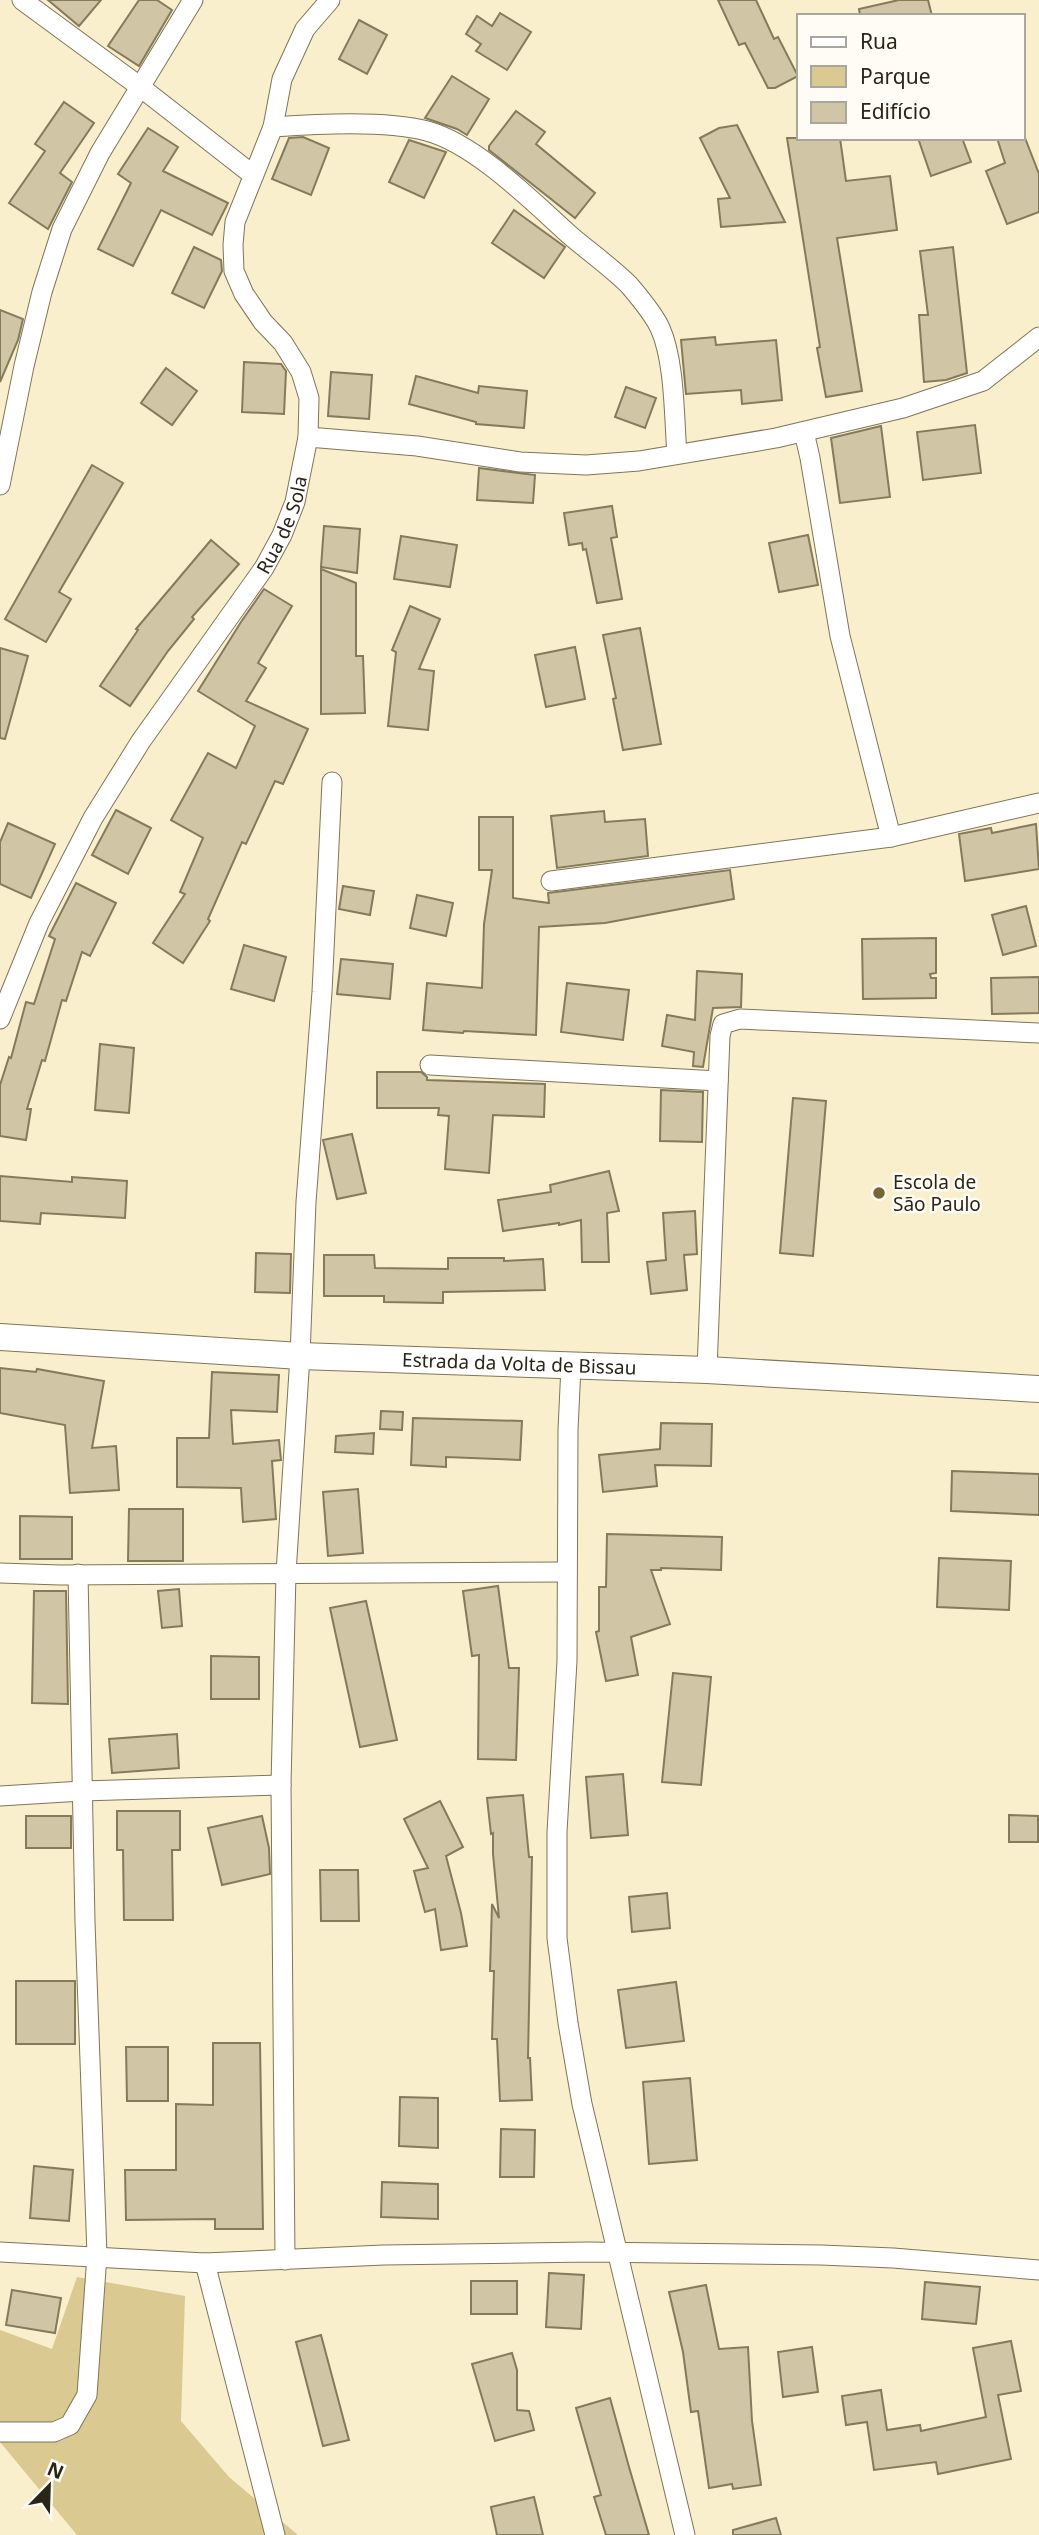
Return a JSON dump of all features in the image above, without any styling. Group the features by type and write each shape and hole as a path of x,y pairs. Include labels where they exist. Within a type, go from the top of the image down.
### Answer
{"main road":[{"name":"Estrada da Volta de Bissau","path":"0,1337 300,1356 707,1370 1039,1389"}],"street":[{"path":"22,0 139,86 253,175"},
{"path":"0,485 24,366 59,237 100,153 193,0"},
{"name":"Rua de Sola","path":"0,1019 39,923 93,818 141,741 264,568 282,536 295,502 308,437 309,398 301,372 284,343 263,322 244,294 234,271 233,245 235,222 273,127 279,89 291,57 305,29 330,0"},
{"path":"273,127 318,124 402,126 443,137 482,160 629,285 652,314 661,329 668,352 677,454"},
{"path":"308,437 417,446 520,462 586,466 639,461 804,432 903,408 984,381 1039,337"},
{"path":"804,432 840,636 891,837"},
{"path":"285,2260 281,1786 286,1573 300,1356 306,1202 322,992 332,782"},
{"path":"551,881 891,837 1039,803"},
{"path":"707,1370 720,1036 723,1024 740,1019 1039,1032"},
{"path":"430,1065 718,1081"},
{"path":"571,1366 567,1661 557,1832 557,1938 582,2104 685,2535"},
{"path":"0,1573 567,1572"},
{"path":"0,2432 54,2432 70,2425 87,2395 97,2255 85,1923 78,1574"},
{"path":"0,1796 281,1786"},
{"path":"0,2252 97,2255 205,2263 397,2255 618,2253 881,2258 1039,2270"},
{"path":"205,2263 275,2535"}],"green space":[{"path":"77,2277 185,2296 181,2421 229,2477 298,2535 77,2535 0,2442 0,2330 52,2349"}],"building":[{"path":"48,0 101,0 79,26"},
{"path":"139,0 157,0 172,10 139,66 108,46"},
{"path":"718,0 756,0 774,39 778,37 797,77 775,88 768,88 745,43 739,45"},
{"path":"899,0 928,0 932,14 860,14 859,9"},
{"path":"500,13 531,32 507,70 476,51 481,44 466,34 477,16 492,26"},
{"path":"359,20 387,35 367,74 339,59"},
{"path":"452,76 489,99 467,135 425,118"},
{"path":"64,102 94,123 60,173 72,182 48,229 9,203 45,151 35,144"},
{"path":"516,111 545,132 536,144 595,193 575,218 489,150 489,146"},
{"path":"737,125 785,222 721,227 718,199 730,198 700,138 719,128"},
{"path":"148,128 178,147 163,171 228,203 212,235 161,210 133,266 98,249 131,183 118,174"},
{"path":"303,137 329,148 311,195 272,179 289,138"},
{"path":"787,138 840,140 846,181 890,176 897,230 837,238 862,391 826,397 817,348 820,347"},
{"path":"1025,138 1039,174 1039,212 1007,224 986,171 1005,163 998,140"},
{"path":"409,140 446,152 424,198 389,182"},
{"path":"919,140 963,140 971,162 931,176"},
{"path":"514,210 565,247 544,278 492,243"},
{"path":"194,247 221,260 222,271 204,308 172,293"},
{"path":"953,247 967,373 946,380 924,382 919,315 928,315 920,251"},
{"path":"0,310 23,319 18,340 0,382"},
{"path":"715,337 716,345 776,340 782,400 742,404 741,390 686,394 681,340"},
{"path":"244,362 281,364 286,371 284,414 242,412"},
{"path":"166,368 197,391 172,425 141,403"},
{"path":"331,372 372,375 369,419 328,416"},
{"path":"416,376 478,393 479,386 527,391 524,428 476,424 409,404"},
{"path":"626,387 656,398 645,428 615,417"},
{"path":"975,425 981,473 923,480 917,432"},
{"path":"881,426 890,497 840,503 831,438"},
{"path":"92,465 123,483 59,592 71,599 46,642 5,619"},
{"path":"479,468 535,475 533,503 477,500"},
{"path":"612,506 617,537 611,538 622,599 597,603 586,549 583,550 582,543 569,545 564,513"},
{"path":"324,526 360,529 357,573 321,567"},
{"path":"808,535 818,585 779,592 769,543"},
{"path":"401,536 457,545 450,587 394,579"},
{"path":"211,540 239,564 192,617 194,619 130,706 100,686 138,630 136,629"},
{"path":"321,569 356,583 356,656 363,656 365,713 321,714"},
{"path":"264,589 292,606 258,663 266,668 246,701 308,729 283,784 275,781 246,844 242,842 208,919 210,921 183,963 153,943 185,894 180,892 203,838 171,820 208,753 236,768 255,726 198,691"},
{"path":"410,606 440,619 419,669 434,671 428,730 388,726 396,652 392,650"},
{"path":"640,628 661,744 623,750 603,635"},
{"path":"575,647 585,699 546,707 535,655"},
{"path":"0,648 28,656 5,739 0,738"},
{"path":"116,810 151,828 128,874 92,855"},
{"path":"604,811 605,822 645,819 648,856 557,868 551,816"},
{"path":"479,817 513,817 513,898 549,903 548,893 730,870 734,899 605,923 539,927 536,1035 423,1030 427,983 482,988 484,924 492,870 479,870"},
{"path":"8,823 55,844 31,898 0,884 0,842"},
{"path":"1036,824 1039,869 965,881 959,834 991,828 992,833"},
{"path":"76,883 116,903 90,956 82,952 66,1001 62,1000 45,1061 42,1060 27,1109 31,1109 26,1140 0,1136 0,1085 9,1057 11,1058 26,1002 34,1004 55,939 49,936"},
{"path":"343,886 374,891 370,915 339,909"},
{"path":"417,895 453,903 446,936 410,928"},
{"path":"1026,906 1036,946 1003,955 992,915"},
{"path":"936,938 936,973 930,974 931,978 936,978 936,998 863,999 862,939"},
{"path":"244,945 286,957 274,1001 231,989"},
{"path":"341,959 393,964 390,999 337,994"},
{"path":"697,971 742,974 741,1007 713,1008 703,1067 693,1066 694,1052 662,1046 667,1015 695,1020"},
{"path":"1039,977 1039,1013 992,1014 991,978"},
{"path":"567,983 629,990 623,1040 561,1032"},
{"path":"100,1044 134,1048 129,1113 95,1110"},
{"path":"377,1072 421,1072 427,1080 545,1084 544,1117 493,1115 489,1173 445,1169 449,1116 438,1115 439,1108 377,1108"},
{"path":"661,1090 703,1092 702,1142 660,1141"},
{"path":"793,1098 826,1101 813,1256 780,1253"},
{"path":"352,1134 366,1193 337,1199 323,1140"},
{"path":"609,1171 619,1211 607,1213 609,1262 582,1262 581,1220 503,1231 498,1200 551,1192 550,1185"},
{"path":"0,1176 72,1182 72,1177 127,1181 125,1218 41,1213 40,1224 0,1221"},
{"path":"695,1211 697,1254 684,1255 687,1290 651,1294 647,1262 666,1260 663,1213"},
{"path":"256,1253 291,1254 290,1293 255,1292"},
{"path":"324,1255 374,1255 375,1268 448,1269 448,1258 504,1258 504,1261 543,1259 545,1290 443,1292 443,1303 384,1302 384,1296 324,1296"},
{"path":"0,1368 36,1372 37,1369 104,1381 92,1448 116,1446 119,1490 70,1493 65,1425 0,1413"},
{"path":"212,1372 279,1375 277,1412 231,1410 233,1444 279,1440 281,1460 272,1461 276,1519 243,1522 241,1488 177,1487 177,1438 209,1438"},
{"path":"381,1411 403,1412 402,1430 380,1429"},
{"path":"413,1418 522,1421 520,1460 446,1457 446,1467 411,1465"},
{"path":"661,1423 712,1424 711,1466 655,1465 657,1486 603,1492 599,1455 660,1449"},
{"path":"374,1433 373,1454 335,1452 336,1436"},
{"path":"952,1471 1039,1474 1039,1515 951,1511"},
{"path":"358,1489 363,1553 328,1556 323,1492"},
{"path":"129,1509 183,1509 183,1561 128,1561"},
{"path":"20,1516 72,1517 72,1559 20,1559"},
{"path":"607,1534 722,1537 721,1570 651,1570 670,1624 631,1637 638,1675 606,1681 596,1632 599,1631 599,1587 606,1587"},
{"path":"939,1558 1011,1561 1009,1610 937,1607"},
{"path":"498,1586 509,1668 519,1668 516,1760 478,1759 479,1655 472,1656 463,1591"},
{"path":"179,1589 182,1626 162,1628 158,1591"},
{"path":"34,1591 66,1591 68,1704 32,1703"},
{"path":"366,1601 397,1740 360,1747 330,1608"},
{"path":"211,1656 259,1657 259,1699 211,1699"},
{"path":"673,1673 711,1677 701,1785 662,1782"},
{"path":"177,1734 179,1768 112,1773 109,1739"},
{"path":"623,1774 628,1835 591,1838 586,1777"},
{"path":"523,1795 529,1857 532,1857 528,2058 532,2100 500,2101 497,2039 492,2039 492,1904 499,1918 493,1833 491,1834 487,1798"},
{"path":"440,1801 463,1847 446,1856 467,1946 441,1950 435,1909 425,1912 414,1871 428,1868 404,1819"},
{"path":"117,1811 180,1811 180,1850 172,1850 173,1920 124,1920 123,1850 117,1850"},
{"path":"1009,1815 1038,1816 1038,1842 1009,1842"},
{"path":"26,1816 71,1816 71,1848 26,1848"},
{"path":"262,1816 269,1848 270,1874 222,1885 208,1828"},
{"path":"320,1870 358,1870 359,1921 321,1921"},
{"path":"667,1893 670,1928 632,1932 629,1897"},
{"path":"16,1981 75,1981 75,2044 16,2044"},
{"path":"676,1982 684,2041 626,2048 618,1990"},
{"path":"213,2043 260,2043 263,2229 215,2229 215,2219 126,2220 125,2170 176,2170 176,2104 213,2105"},
{"path":"126,2047 168,2047 168,2101 127,2101"},
{"path":"690,2078 697,2160 649,2164 643,2082"},
{"path":"400,2097 438,2098 438,2148 399,2146"},
{"path":"501,2129 535,2130 534,2177 500,2177"},
{"path":"34,2166 73,2170 69,2221 30,2218"},
{"path":"382,2182 438,2184 438,2219 381,2217"},
{"path":"549,2273 584,2275 581,2329 546,2327"},
{"path":"471,2281 517,2281 517,2314 471,2314"},
{"path":"925,2282 980,2287 976,2324 922,2319"},
{"path":"706,2285 719,2349 748,2347 752,2421 761,2485 733,2489 732,2484 709,2488 698,2411 691,2412 683,2352 669,2292"},
{"path":"12,2290 61,2298 55,2333 6,2325"},
{"path":"321,2335 349,2440 323,2446 296,2342"},
{"path":"1011,2341 1021,2391 998,2395 1011,2459 938,2474 936,2462 874,2470 867,2422 846,2425 842,2396 881,2390 887,2430 920,2425 921,2431 986,2417 973,2348"},
{"path":"812,2347 818,2392 783,2397 778,2352"},
{"path":"512,2353 517,2370 517,2410 529,2411 534,2430 495,2441 472,2364"},
{"path":"610,2398 649,2535 606,2535 594,2497 601,2495 576,2408"},
{"path":"534,2497 543,2535 497,2535 491,2507"},
{"path":"776,2518 781,2535 733,2535 733,2530"}],"place":[{"name":"Escola de São Paulo","path":"879,1193"}]}
